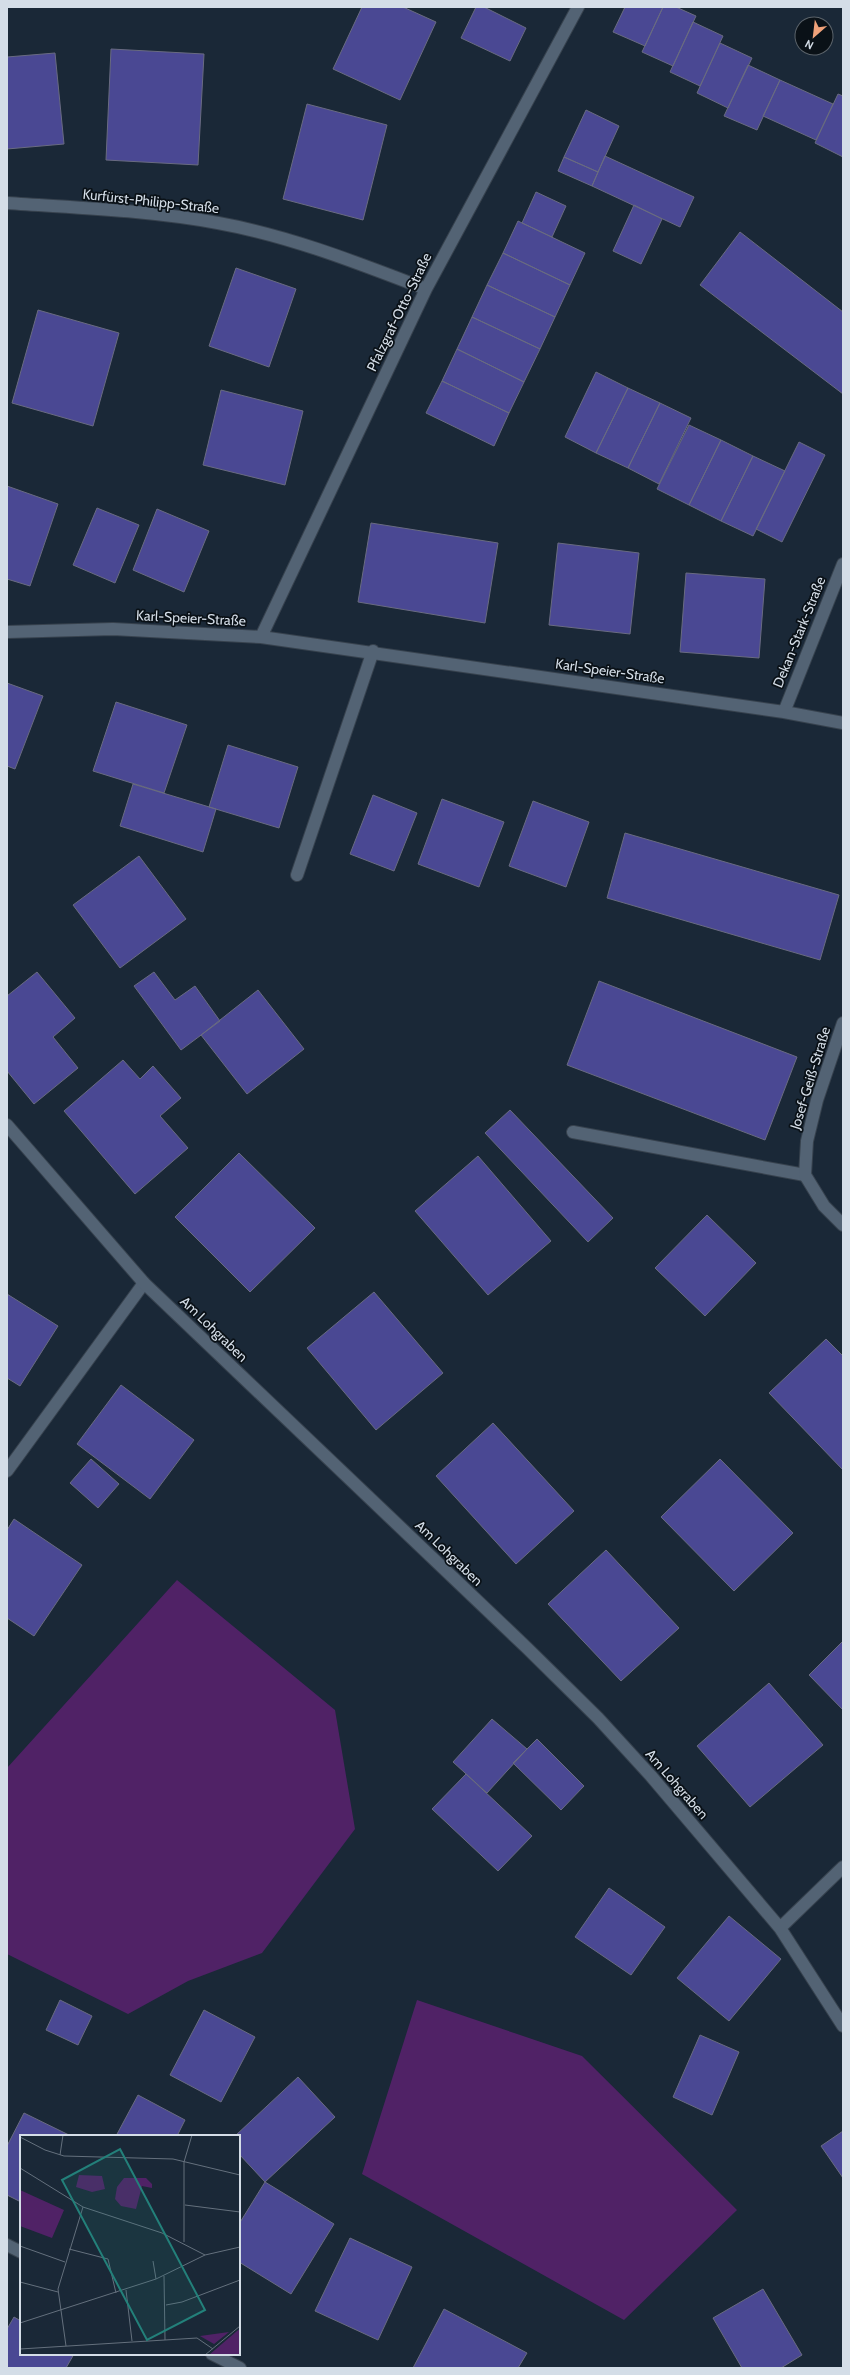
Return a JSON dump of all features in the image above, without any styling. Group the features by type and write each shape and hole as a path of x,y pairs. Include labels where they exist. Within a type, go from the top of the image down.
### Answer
{"street":[{"name":"Pfalzgraf-Otto-Straße","path":"261,637 426,289 578,7"},
{"name":"Kurfürst-Philipp-Straße","path":"7,203 170,216 218,222 316,247 426,289"},
{"name":"Dekan-Stark-Straße","path":"784,712 843,564"},
{"name":"Karl-Speier-Straße","path":"7,632 114,630 261,637 784,712 843,723"},
{"path":"298,875 373,652"},
{"name":"Josef-Geiß-Straße","path":"805,1176 807,1141 810,1127 817,1100 843,1023"},
{"name":"Am Lohgraben","path":"7,1125 144,1283 598,1718 651,1776 780,1928 843,2026"},
{"path":"573,1132 805,1176 824,1206 843,1225"},
{"path":"7,1471 144,1283"},
{"path":"780,1928 843,1868"},
{"path":"7,2245 20,2252"},
{"path":"214,2355 240,2368"}],"shaded area":[{"path":"177,1580 335,1710 355,1829 262,1953 188,1981 128,2014 7,1954 7,1768"},
{"path":"417,2000 582,2056 737,2210 624,2320 362,2174"}],"building":[{"path":"362,7 403,7 436,22 400,100 333,69"},
{"path":"476,7 484,7 526,28 510,61 461,38"},
{"path":"625,7 663,7 645,46 613,32"},
{"path":"663,7 676,7 696,16 673,66 642,52"},
{"path":"693,22 723,36 700,86 670,72"},
{"path":"720,43 752,58 728,108 697,93"},
{"path":"111,49 204,54 198,165 106,160"},
{"path":"55,53 64,144 7,149 7,57"},
{"path":"748,65 780,80 757,130 724,116"},
{"path":"780,80 833,104 816,140 763,116"},
{"path":"838,94 843,96 843,157 815,143"},
{"path":"307,104 387,125 363,220 283,199"},
{"path":"586,110 619,126 598,172 564,157"},
{"path":"605,156 694,197 680,227 592,186"},
{"path":"564,157 598,172 592,186 558,171"},
{"path":"536,192 566,206 552,237 522,223"},
{"path":"634,205 662,219 641,264 613,251"},
{"path":"518,221 585,253 570,285 503,253"},
{"path":"740,232 843,312 843,394 700,285"},
{"path":"503,253 570,285 555,317 487,285"},
{"path":"236,268 296,289 269,367 209,346"},
{"path":"487,285 555,317 540,349 472,317"},
{"path":"38,310 119,333 93,426 12,403"},
{"path":"472,317 540,349 524,382 457,349"},
{"path":"457,349 524,382 509,413 442,381"},
{"path":"596,372 628,388 596,453 565,437"},
{"path":"442,381 509,413 494,446 426,413"},
{"path":"628,388 660,403 628,468 596,453"},
{"path":"221,390 303,411 285,485 203,465"},
{"path":"660,403 691,418 659,484 628,468"},
{"path":"689,425 721,440 689,505 657,489"},
{"path":"721,440 753,456 721,521 689,505"},
{"path":"799,442 825,455 782,542 756,529"},
{"path":"753,456 785,471 753,536 721,521"},
{"path":"7,486 58,504 30,586 7,579"},
{"path":"97,508 139,525 115,583 73,565"},
{"path":"157,509 209,531 184,592 133,570"},
{"path":"371,523 498,543 485,623 358,602"},
{"path":"558,543 639,553 630,634 549,625"},
{"path":"686,573 765,579 759,658 680,652"},
{"path":"7,683 43,696 15,769 7,766"},
{"path":"116,702 187,725 164,793 93,771"},
{"path":"228,745 298,767 279,828 209,807"},
{"path":"133,784 216,809 203,852 120,826"},
{"path":"373,795 417,813 394,871 350,854"},
{"path":"442,799 504,822 479,887 418,864"},
{"path":"533,801 589,822 566,887 509,866"},
{"path":"625,833 839,895 820,960 607,898"},
{"path":"139,856 186,919 120,968 73,905"},
{"path":"37,972 75,1018 53,1037 78,1068 34,1104 7,1071 7,996"},
{"path":"154,972 175,1000 195,986 220,1021 181,1050 134,986"},
{"path":"599,981 797,1057 765,1140 567,1065"},
{"path":"258,990 304,1049 247,1094 201,1035"},
{"path":"123,1060 140,1079 153,1066 181,1098 160,1116 188,1148 135,1194 64,1111"},
{"path":"510,1110 613,1218 588,1242 485,1133"},
{"path":"239,1153 315,1228 250,1292 175,1217"},
{"path":"478,1156 551,1241 488,1295 415,1211"},
{"path":"707,1215 756,1263 705,1316 655,1268"},
{"path":"374,1292 443,1373 376,1430 307,1348"},
{"path":"7,1294 58,1326 20,1386 7,1378"},
{"path":"826,1339 843,1356 843,1470 769,1393"},
{"path":"121,1385 194,1440 150,1499 77,1444"},
{"path":"493,1423 574,1511 516,1564 436,1476"},
{"path":"91,1459 119,1484 98,1508 70,1483"},
{"path":"720,1459 793,1533 734,1591 661,1517"},
{"path":"14,1519 82,1565 34,1636 7,1618 7,1530"},
{"path":"606,1550 679,1628 621,1681 548,1604"},
{"path":"843,1641 843,1710 809,1675"},
{"path":"769,1683 823,1745 750,1807 697,1746"},
{"path":"492,1719 527,1749 487,1793 453,1762"},
{"path":"537,1739 584,1786 561,1810 513,1763"},
{"path":"466,1774 532,1836 498,1871 432,1809"},
{"path":"609,1888 665,1927 631,1975 575,1937"},
{"path":"729,1916 781,1959 729,2021 677,1978"},
{"path":"60,2000 92,2016 78,2045 46,2030"},
{"path":"204,2010 255,2037 221,2102 170,2075"},
{"path":"700,2035 739,2052 712,2115 673,2097"},
{"path":"298,2077 335,2117 265,2182 240,2155 240,2135 236,2135"},
{"path":"138,2095 185,2120 178,2135 117,2135"},
{"path":"24,2113 69,2135 20,2135 20,2202 7,2195 7,2146"},
{"path":"843,2131 843,2178 821,2146"},
{"path":"265,2182 334,2224 291,2294 240,2263 240,2222"},
{"path":"350,2238 412,2267 378,2340 315,2311"},
{"path":"763,2289 802,2355 781,2368 742,2368 713,2318"},
{"path":"444,2309 527,2353 518,2368 413,2368"},
{"path":"14,2317 20,2320 20,2355 73,2355 66,2368 7,2368 7,2329"}]}
